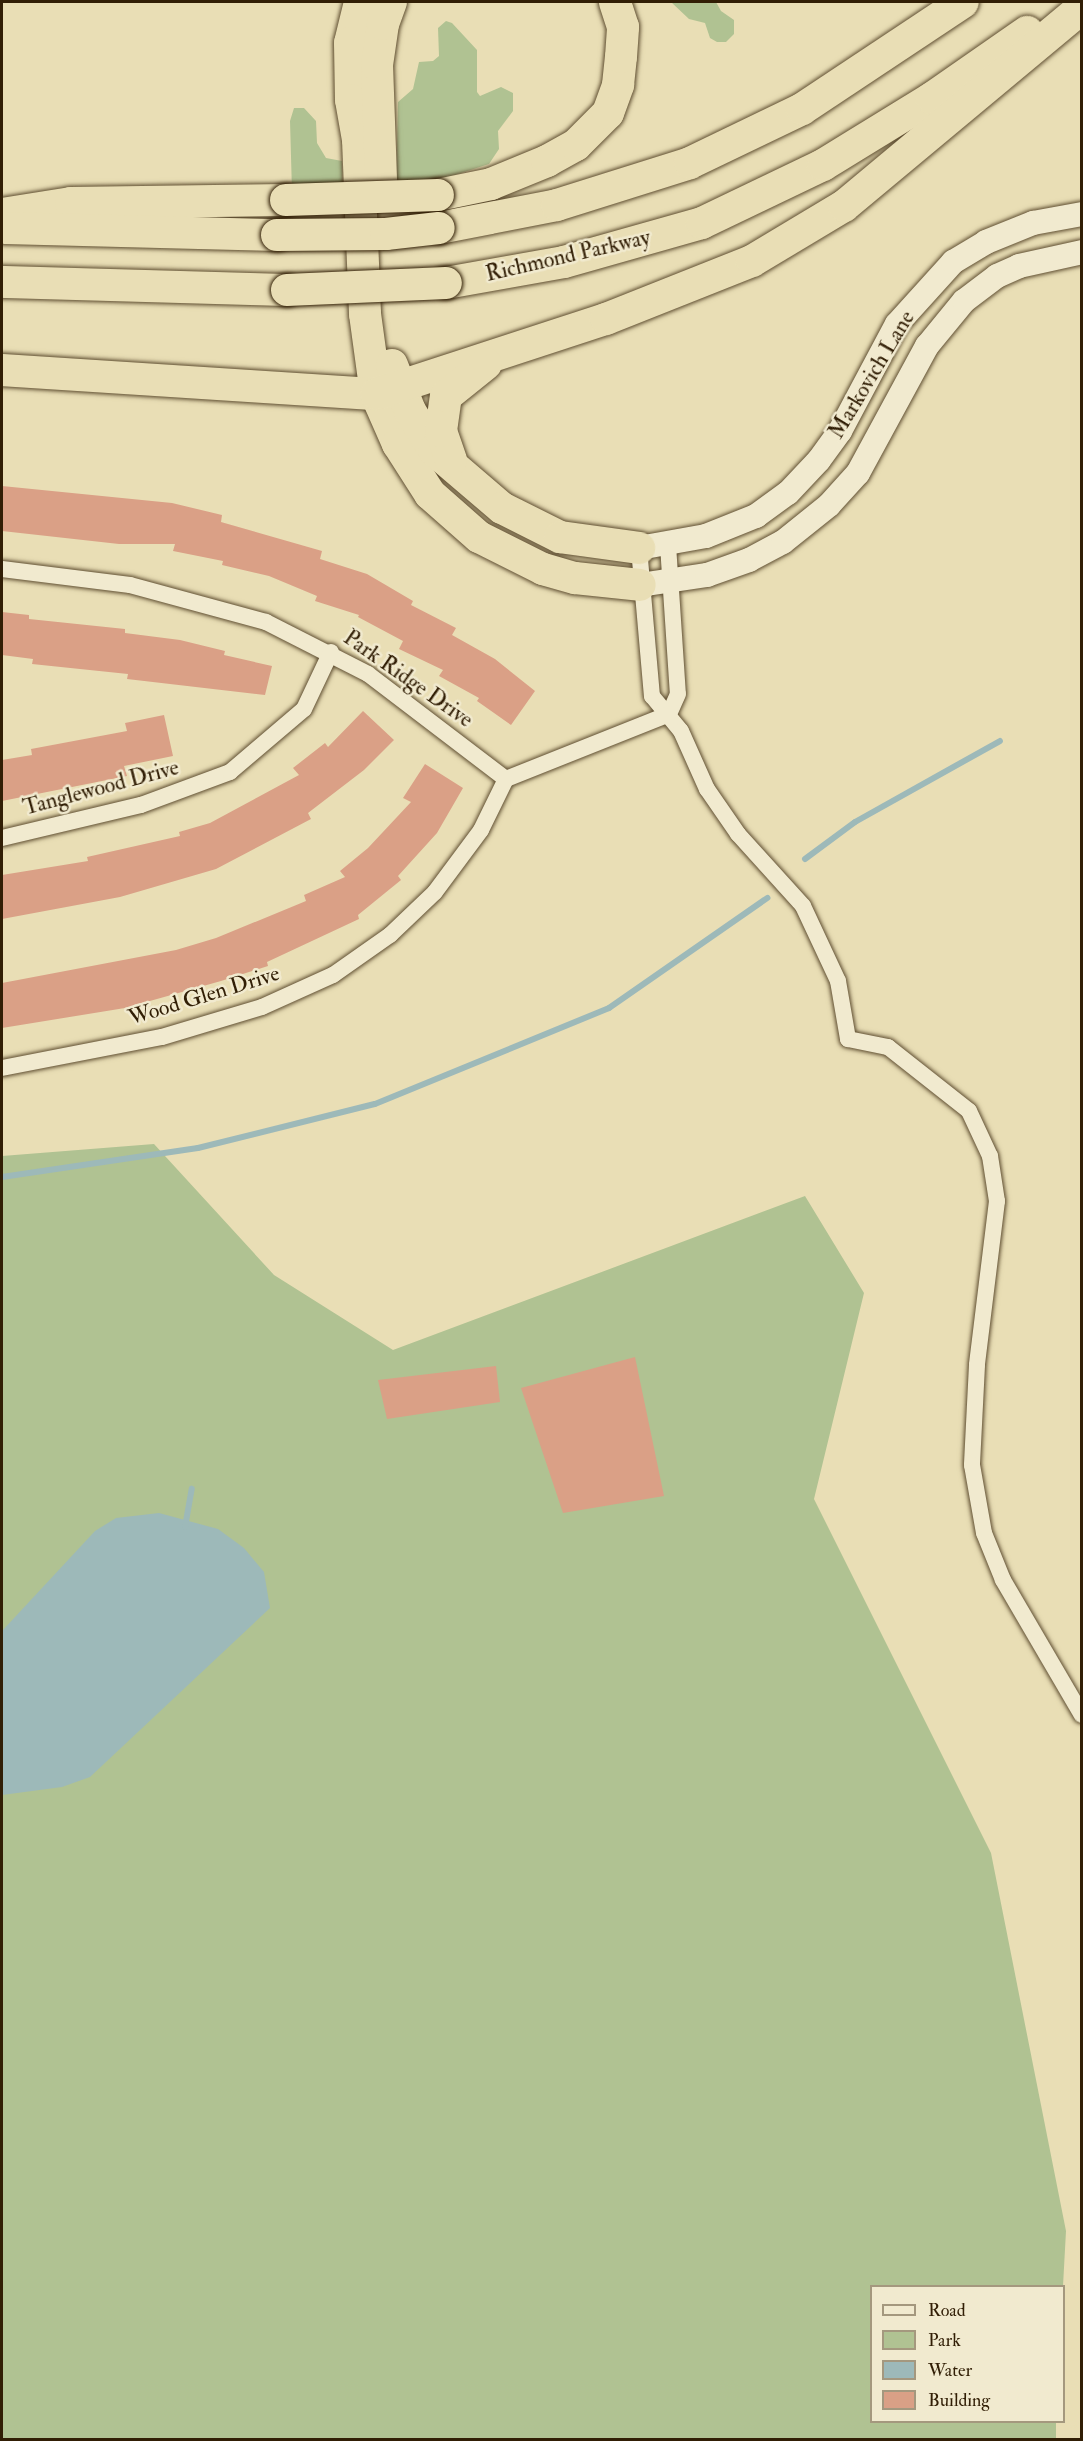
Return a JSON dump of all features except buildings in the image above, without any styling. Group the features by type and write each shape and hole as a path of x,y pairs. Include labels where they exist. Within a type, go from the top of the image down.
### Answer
{"highway":[{"path":"360,2 350,43 351,100 358,139 365,314 387,389 398,444 430,494 479,537 554,572 655,583"},
{"path":"391,2 383,24 377,65 387,389 410,411 434,450 457,472 502,508 560,537 654,546"},
{"path":"2,214 71,203 438,195 491,184 547,161 576,146 608,113 618,85 623,27 615,2"},
{"path":"2,228 277,235 386,234 439,228 557,205 690,163 802,109 963,2"},
{"name":"Richmond Parkway","path":"2,282 287,290 446,283 564,262 702,223 824,165 932,98 1072,2"},
{"path":"2,370 387,389 606,319 752,261 844,206 1082,8"},
{"path":"457,472 441,431 446,396 468,376 526,345"}],"street":[{"name":"Markovich Lane","path":"654,546 706,536 756,516 788,493 819,460 840,431 897,324 953,262 986,242 1033,223 1082,214"},
{"name":"Markovich Lane","path":"655,583 707,575 748,560 783,542 829,505 858,473 927,346 964,301 997,276 1019,266 1082,252"},
{"path":"654,546 652,696 669,714 717,805 738,834 803,906 838,981 848,1039 888,1047 969,1111 990,1156 997,1201 977,1365 972,1466 984,1533 1003,1580 1082,1715"},
{"path":"506,779 669,714 678,694 655,583 654,546"},
{"name":"Park Ridge Drive","path":"2,569 130,585 190,598 266,622 331,652 368,674 506,779"},
{"name":"Tanglewood Drive","path":"2,838 141,805 230,772 304,709 331,652"},
{"name":"Wood Glen Drive","path":"2,1068 162,1037 262,1007 333,975 390,935 435,892 481,830 506,779"}],"green space":[{"path":"671,2 716,2 721,11 734,20 734,34 726,42 717,42 710,38 705,23 689,19"},
{"path":"446,21 452,23 477,50 477,92 480,96 501,87 513,93 513,111 498,131 499,149 489,164 427,184 396,188 398,102 413,89 419,62 433,61 439,56 438,28"},
{"path":"294,108 304,108 316,121 317,143 326,158 342,161 343,193 292,192 290,121"},
{"path":"154,1144 274,1275 393,1350 805,1196 864,1293 814,1499 991,1853 1066,2231 1063,2285 870,2285 870,2423 1056,2423 1056,2439 2,2440 2,1156"}],"water":[{"path":"159,1513 218,1529 244,1548 264,1572 270,1608 90,1777 62,1787 2,1795 2,1631 95,1531 116,1518"}],"waterway":[{"path":"805,859 855,822 1000,741"},
{"path":"2,1177 198,1148 375,1104 609,1008 767,898"},
{"path":"185,1527 192,1489"}]}
